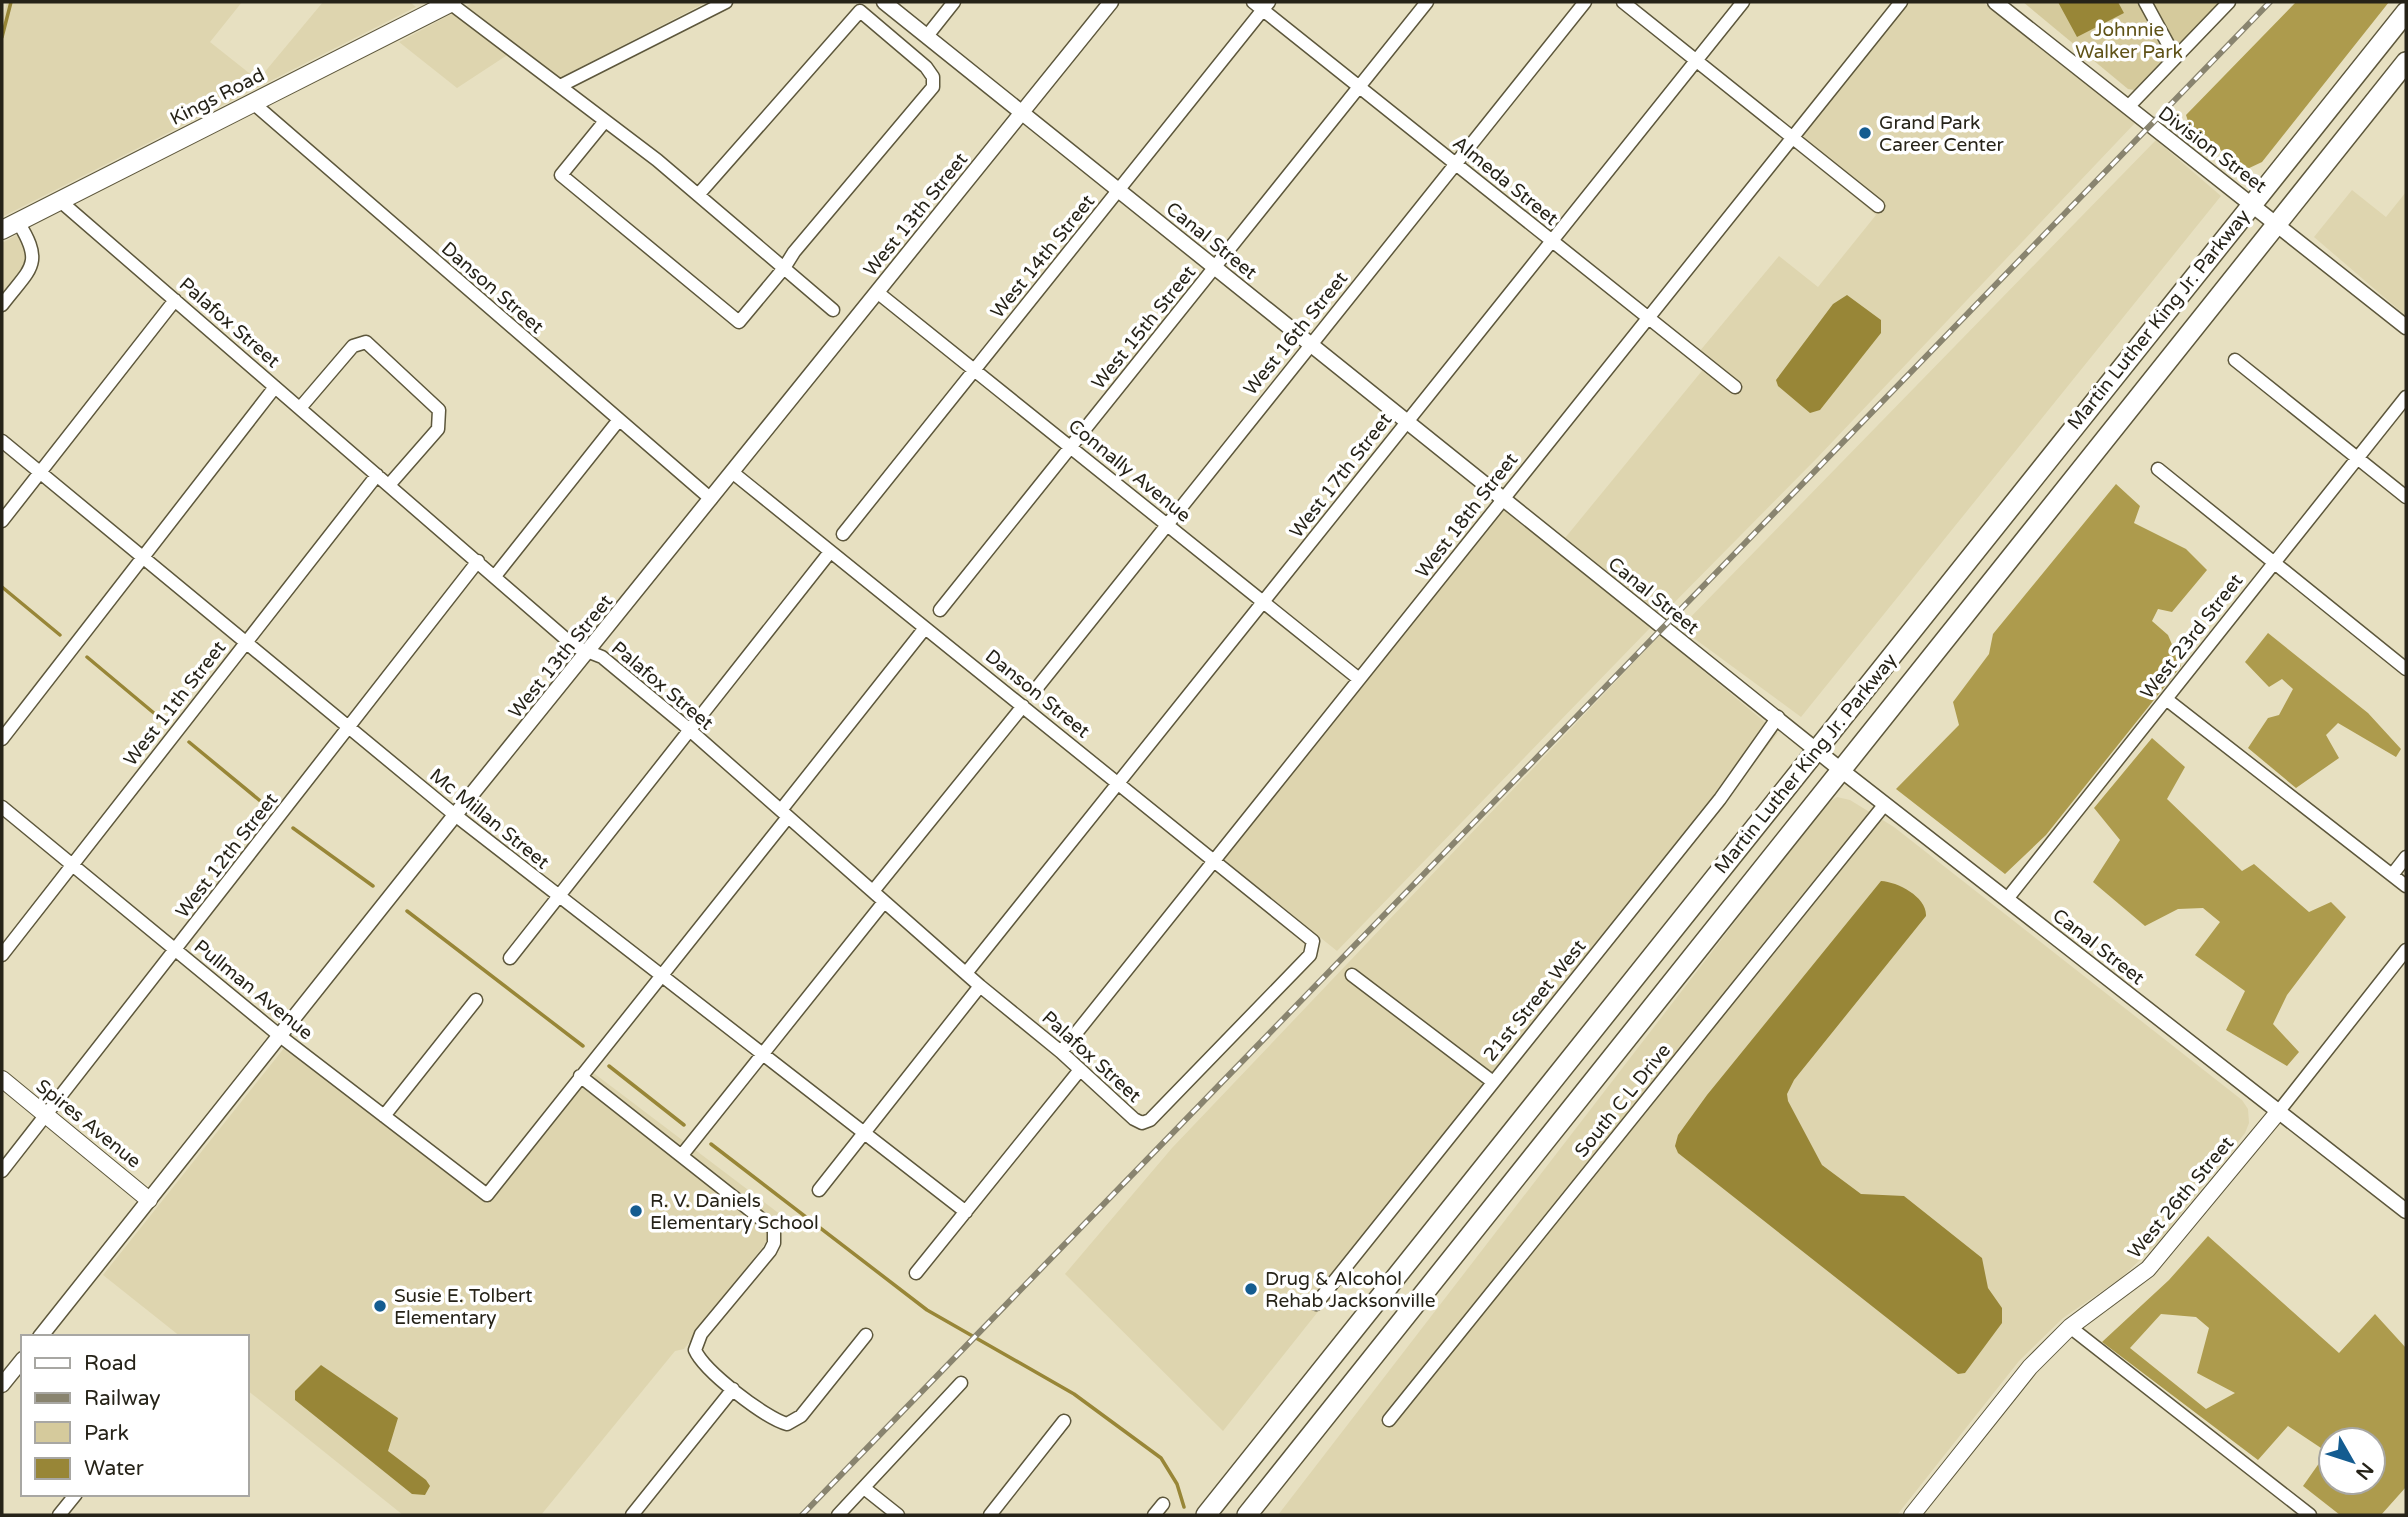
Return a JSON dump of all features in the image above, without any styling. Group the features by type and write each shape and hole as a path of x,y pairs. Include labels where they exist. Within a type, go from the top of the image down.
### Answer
{"highway":[{"name":"Martin Luther King Jr. Parkway","path":"1206,1515 2406,12"},
{"name":"Martin Luther King Jr. Parkway","path":"1247,1515 2406,62"}],"main road":[{"name":"Kings Road","path":"10,226 451,2"},
{"name":"Spires Avenue","path":"2,1079 149,1200"},
{"name":"West 26th Street","path":"1913,1515 2029,1367 2070,1327 2132,1283 2163,1254 2279,1111"}],"street":[{"path":"451,2 698,195 833,310"},
{"path":"560,86 726,2"},
{"name":"Canal Street","path":"884,2 1841,770 2406,1211"},
{"path":"927,36 954,2"},
{"name":"West 13th Street","path":"42,1335 455,815 1111,2"},
{"name":"West 15th Street","path":"940,610 1427,2"},
{"name":"West 16th Street","path":"1036,689 1585,2"},
{"path":"1623,2 1878,206"},
{"name":"West 17th Street","path":"967,972 1743,2"},
{"name":"West 18th Street","path":"1061,1052 1901,2"},
{"name":"Division Street","path":"1995,2 2406,327"},
{"path":"2145,2 2175,57"},
{"path":"2128,107 2229,2"},
{"name":"Almeda Street","path":"1262,4 1359,87 1735,387"},
{"name":"West 14th Street","path":"844,534 1119,190 1262,4"},
{"path":"605,121 561,175 739,322 784,268 789,257 933,87 933,77 926,67 857,6 845,28 698,195"},
{"name":"Danson Street","path":"252,102 711,499"},
{"name":"Palafox Street","path":"59,200 574,646 602,657 874,890 884,902 980,986 1142,1123"},
{"path":"2,304 33,262 31,243 10,226"},
{"name":"Connally Avenue","path":"877,292 1359,679"},
{"path":"2,521 174,300"},
{"path":"300,408 353,346 366,342 439,410 438,429 389,485"},
{"path":"2235,360 2406,498"},
{"path":"2,739 275,387"},
{"name":"West 23rd Street","path":"2007,899 2406,397"},
{"path":"495,576 618,421"},
{"name":"Mc Millan Street","path":"2,441 455,815 966,1212"},
{"path":"2158,469 2406,668"},
{"name":"Danson Street","path":"732,472 1309,935 1314,947 1310,955 1160,1110 1142,1123"},
{"name":"West 11th Street","path":"2,955 377,475"},
{"path":"510,958 690,731 692,723 830,552"},
{"name":"West 12th Street","path":"2,1171 478,561"},
{"path":"866,1335 801,1416 787,1424 733,1389 706,1366 695,1350 701,1334 770,1251 775,1235 769,1222 580,1076 785,814 925,628"},
{"path":"2166,699 2406,886"},
{"path":"874,890 1023,706"},
{"name":"21st Street West","path":"1316,1304 1720,799 1778,717"},
{"name":"South C L Drive","path":"1389,1420 1885,804"},
{"name":"Pullman Avenue","path":"2,807 280,1036 486,1195 580,1076"},
{"path":"2392,875 2406,857"},
{"path":"682,1155 884,902"},
{"name":"West 26th Street","path":"2279,1111 2406,950"},
{"path":"1352,975 1493,1082"},
{"path":"819,1190 980,986"},
{"path":"384,1116 476,1000"},
{"path":"916,1273 1079,1071"},
{"path":"2070,1327 2310,1515"},
{"path":"2,1385 21,1361"},
{"path":"838,1515 961,1383"},
{"path":"632,1515 733,1389"},
{"path":"990,1515 1064,1420"},
{"path":"864,1488 898,1515"},
{"path":"59,1515 74,1496"},
{"path":"1154,1515 1163,1504"}],"shaded area":[{"path":"7,2 242,2 210,42 258,80 323,2 410,2 416,7 2,217 2,21"},
{"path":"474,2 707,2 557,79 518,48 457,88 399,42"},
{"path":"1892,2 1983,2 2135,123 1817,458 1662,615 1565,538 1710,361 1699,352 1779,256 1818,287 1876,215 1783,137"},
{"path":"2296,2 2389,2 2262,162 2245,170 2189,124 2186,115"},
{"path":"2156,140 2221,196 1801,717 1680,628"},
{"path":"2352,190 2386,217 2406,192 2406,316 2314,237"},
{"path":"18,234 27,249 26,265 2,296 2,243"},
{"path":"2116,484 2140,506 2134,523 2186,549 2207,570 2172,612 2158,609 2152,621 2168,635 2181,666 2046,835 2005,874 1896,789 1959,725 1953,702 1989,654 1993,634"},
{"path":"1504,509 1650,628 1337,951 1223,859"},
{"path":"2268,633 2368,713 2401,749 2396,757 2338,723 2326,735 2339,758 2296,788 2248,748 2268,718 2279,715 2293,689 2282,679 2269,687 2245,662"},
{"path":"1660,635 1778,733 1223,1431 1065,1274 1172,1148"},
{"path":"2152,738 2185,767 2167,799 2242,871 2254,864 2309,912 2331,902 2346,917 2287,995 2273,1024 2299,1052 2287,1066 2226,1030 2245,991 2195,955 2220,922 2203,908 2178,909 2145,926 2093,882 2120,840 2094,808"},
{"path":"1837,797 1850,800 1894,827 2242,1100 2248,1109 2249,1123 2245,1133 2159,1242 2121,1278 2063,1318 2019,1361 1897,1515 1278,1515 1825,805"},
{"name":"Susie E. Tolbert Elementary","path":"285,1047 487,1204 591,1071 785,1218 684,1349 675,1351 541,1515 403,1515 248,1391 248,1335 178,1335 103,1275"},
{"path":"2208,1236 2339,1353 2375,1314 2406,1348 2406,1487 2381,1515 2340,1515 2303,1486 2317,1466 2317,1496 2387,1496 2387,1426 2317,1426 2317,1445 2288,1426 2258,1460 2102,1342 2169,1280","holes":["2161,1314 2196,1317 2209,1328 2197,1373 2235,1393 2206,1409 2130,1348"]}],"green space":[{"name":"Johnnie Walker Park","path":"2023,2 2220,2 2134,90 2128,89"}],"water":[{"path":"2058,2 2118,2 2124,13 2077,37"},
{"path":"1847,295 1881,320 1881,333 1820,410 1810,413 1778,386 1776,380 1833,304"},
{"path":"1881,881 1895,884 1917,897 1926,916 1794,1080 1787,1094 1788,1101 1822,1165 1861,1194 1904,1196 1982,1258 1988,1288 2002,1308 2002,1323 1965,1373 1958,1374 1678,1153 1675,1146 1678,1135 1707,1095"},
{"path":"321,1365 398,1418 388,1451 426,1480 430,1486 425,1495 412,1494 295,1400 295,1391"}],"waterway":[{"path":"2,37 11,2"},
{"path":"2,587 60,635"},
{"path":"87,657 161,719"},
{"path":"189,742 264,804"},
{"path":"293,828 373,886"},
{"path":"407,911 583,1046"},
{"path":"609,1066 684,1125"},
{"path":"711,1144 927,1310 1074,1394 1161,1458 1177,1484 1184,1507"}],"railway":[{"path":"802,1515 2270,2"}],"place":[{"name":"Grand Park Career Center","path":"1865,133"},
{"name":"R. V. Daniels Elementary School","path":"636,1211"},
{"name":"Drug & Alcohol Rehab Jacksonville","path":"1251,1289"},
{"name":"Susie E. Tolbert Elementary","path":"380,1306"}]}
